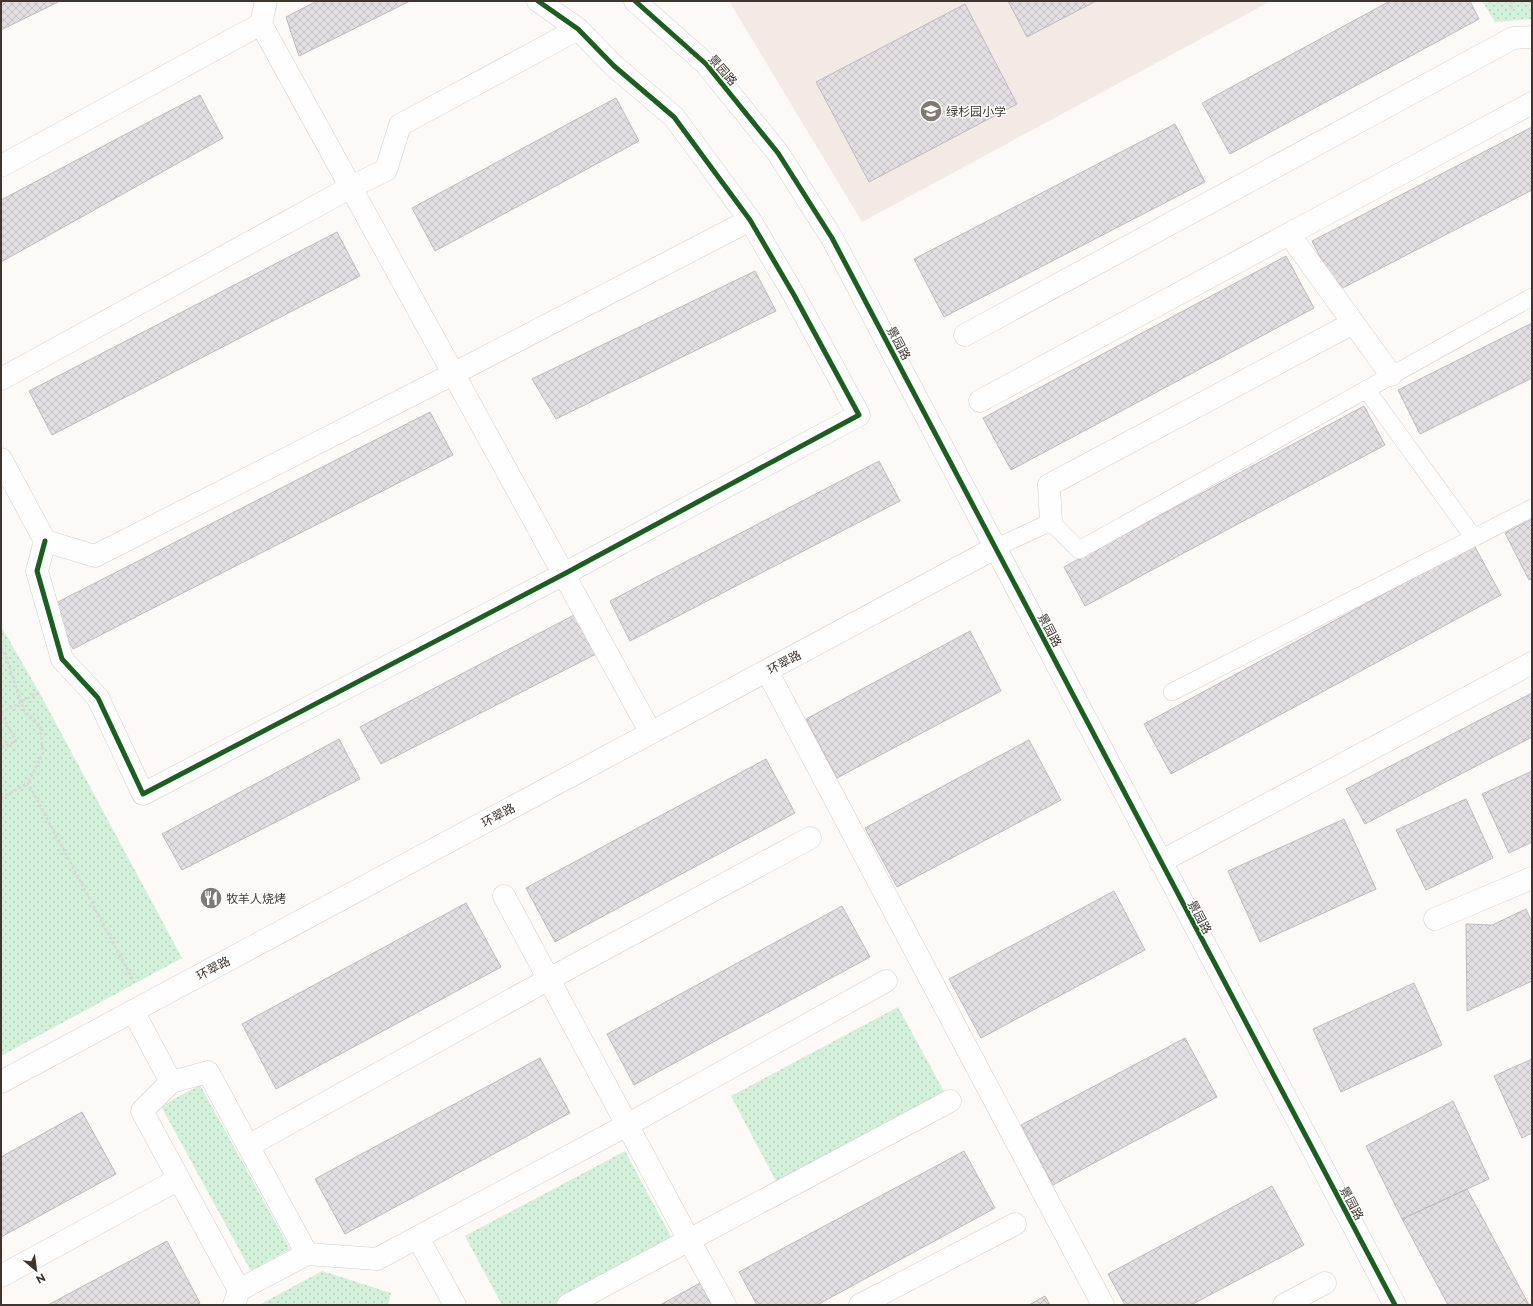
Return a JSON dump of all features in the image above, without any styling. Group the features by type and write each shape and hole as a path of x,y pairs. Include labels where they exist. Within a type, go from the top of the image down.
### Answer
{"street":[{"path":"266,1 261,24 651,732"},
{"path":"1,459 45,541 37,571 62,660 98,698 143,794 564,574 859,415 794,295 750,220 674,117 614,66 578,29 538,1"},
{"name":"景园路","path":"635,1 706,64 778,153 832,238 1395,1305"},
{"path":"1,166 261,24"},
{"path":"1,379 351,187 386,170 400,125 578,29"},
{"path":"965,335 1513,38 1532,37"},
{"path":"980,401 1532,103"},
{"path":"45,541 94,556 453,374 750,220"},
{"path":"1289,234 1391,375"},
{"path":"1051,522 1049,485 1354,323"},
{"name":"环翠路","path":"1,1082 995,548"},
{"path":"1160,862 1532,663"},
{"path":"767,671 1103,1305"},
{"path":"248,1146 549,979 810,838"},
{"path":"1435,919 1532,878"},
{"path":"504,896 725,1305"},
{"path":"307,1254 208,1072 171,1082 142,1111 179,1179 237,1298 307,1254 377,1259 627,1125 886,981"},
{"path":"139,1007 171,1082"},
{"path":"568,1305 950,1100"},
{"path":"1,1276 179,1179"},
{"path":"860,1305 1015,1224"},
{"path":"418,1238 455,1305"},
{"path":"1284,1305 1325,1283"}],"lane":[{"path":"995,548 1051,522 1079,550 1532,297"},
{"path":"1366,390 1474,538"},
{"path":"1172,692 1532,508"}],"path":[{"path":"1,648 6,656 24,710 40,726 43,752 28,783 1,798"},
{"path":"1,748 16,741 1,713 39,692"},
{"path":"28,783 139,1007"}],"shaded area":[{"name":"绿杉园小学","path":"729,1 1271,1 862,222"}],"green space":[{"path":"1482,1 1532,1 1532,19 1495,22"},
{"path":"1,626 39,692 182,958 1,1056"},
{"path":"898,1007 947,1097 779,1187 731,1096"},
{"path":"200,1085 290,1249 251,1271 161,1106"},
{"path":"625,1151 674,1242 556,1305 502,1305 465,1236"},
{"path":"322,1271 391,1293 388,1305 259,1305"}],"building":[{"path":"1,1 60,1 1,30"},
{"path":"317,1 410,1 299,56 286,17"},
{"path":"1008,1 1096,1 1027,37"},
{"path":"1390,1 1470,1 1479,19 1230,154 1202,103"},
{"path":"965,4 1017,104 869,182 816,82"},
{"path":"200,95 223,138 1,262 1,200"},
{"path":"616,98 639,141 435,251 412,208"},
{"path":"1175,124 1205,182 944,317 914,259"},
{"path":"1532,127 1532,190 1337,291 1312,241"},
{"path":"337,232 360,276 52,435 29,391"},
{"path":"1286,256 1314,308 1011,470 983,418"},
{"path":"755,271 776,311 556,419 532,379"},
{"path":"1532,323 1532,378 1420,434 1398,390"},
{"path":"1364,406 1385,445 1085,606 1064,567"},
{"path":"430,412 453,455 73,649 50,606"},
{"path":"879,461 900,501 630,641 610,601"},
{"path":"1532,519 1532,579 1529,580 1505,533"},
{"path":"1474,545 1501,595 1171,774 1144,724"},
{"path":"576,614 596,654 381,764 360,727"},
{"path":"970,631 1001,691 837,778 806,719"},
{"path":"1532,693 1532,737 1365,824 1346,789"},
{"path":"339,739 360,779 182,870 162,834"},
{"path":"1029,740 1061,800 897,887 865,828"},
{"path":"766,759 795,813 555,942 526,888"},
{"path":"1532,771 1532,842 1509,853 1482,794"},
{"path":"1466,799 1493,858 1426,890 1396,830"},
{"path":"1344,819 1376,889 1260,942 1228,871"},
{"path":"1114,891 1145,950 981,1038 949,979"},
{"path":"466,903 501,967 276,1089 242,1024"},
{"path":"842,906 870,957 634,1085 607,1034"},
{"path":"1526,909 1532,922 1532,981 1467,1011 1466,924 1492,925"},
{"path":"1414,983 1442,1045 1341,1092 1313,1029"},
{"path":"1185,1038 1217,1097 1053,1185 1021,1125"},
{"path":"540,1058 570,1113 345,1234 315,1179"},
{"path":"1532,1059 1532,1133 1522,1138 1494,1076"},
{"path":"1453,1101 1489,1179 1402,1219 1366,1146"},
{"path":"82,1112 116,1174 1,1237 1,1157"},
{"path":"964,1151 995,1208 817,1305 757,1305 739,1272"},
{"path":"1272,1186 1304,1245 1191,1305 1125,1305 1108,1274"},
{"path":"1467,1189 1529,1305 1448,1305 1402,1219"},
{"path":"167,1241 200,1303 196,1305 48,1305"},
{"path":"700,1283 712,1305 660,1305"},
{"path":"1045,1296 1050,1305 1029,1305"}],"cycle path":[{"path":"45,541 37,571 62,659 98,698 143,794 564,574 859,415 794,295 750,220 674,117 614,66 578,29 538,1"},
{"path":"635,1 706,64 778,153 832,238 1395,1305"}],"place":[{"name":"绿杉园小学","path":"931,111"},
{"name":"牧羊人烧烤","path":"211,898"}]}
